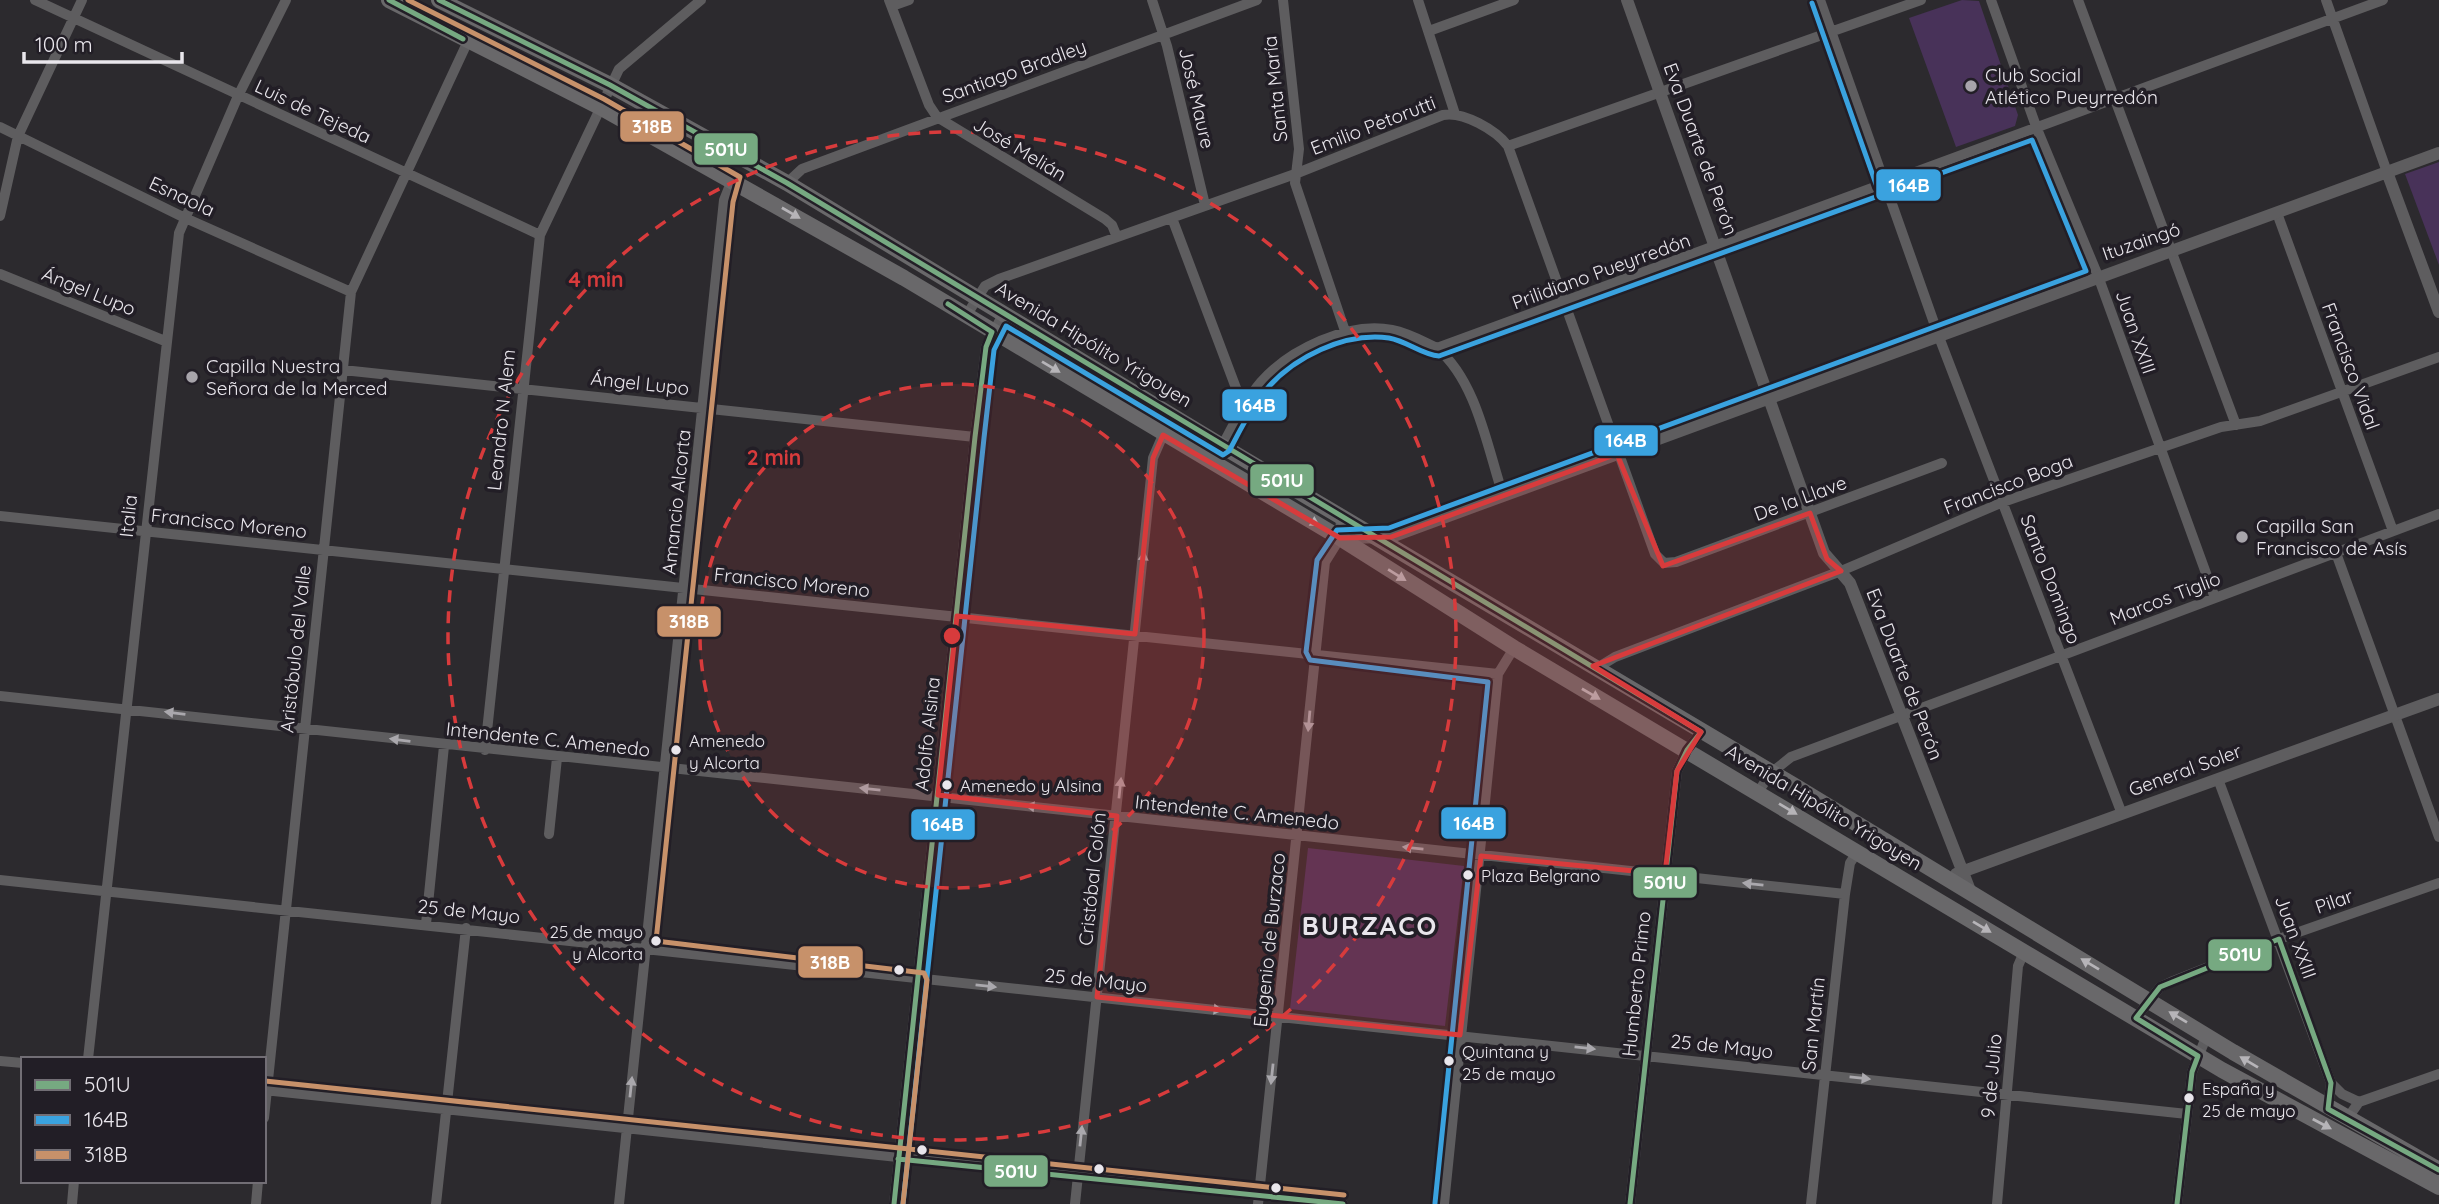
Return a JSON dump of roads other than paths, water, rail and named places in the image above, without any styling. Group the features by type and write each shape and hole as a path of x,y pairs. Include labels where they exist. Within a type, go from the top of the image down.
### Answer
{"main road":[{"name":"Avenida Hipólito Yrigoyen","path":"389,0 600,107 732,180 1340,538 1514,648 2198,1056 2439,1187"},
{"name":"Avenida Hipólito Yrigoyen","path":"439,0 610,85 787,183 2328,1109 2439,1170"}],"street":[{"name":"Luis de Tejeda","path":"35,0 540,235"},
{"path":"0,216 18,136 82,0"},
{"name":"Italia","path":"88,1057 165,341 183,217 238,96 286,0"},
{"name":"Leandro N Alem","path":"485,750 502,569 540,235 610,85 626,60 701,0"},
{"path":"909,0 891,3 929,105 937,117"},
{"name":"José Maure","path":"1152,0 1205,205"},
{"name":"Santiago Bradley","path":"787,183 802,169 1257,0"},
{"name":"Santa María","path":"1283,0 1300,149 1295,174 1296,191 1346,334"},
{"path":"1418,0 1455,114"},
{"path":"1429,31 1514,0"},
{"name":"Eva Duarte de Perón","path":"1627,0 1827,559 1850,583 1899,716 1971,893"},
{"name":"Santo Domingo","path":"1819,0 1939,337 2122,814"},
{"path":"1617,454 1508,146 1921,0"},
{"name":"Juan XXIII","path":"1991,0 2037,129 2098,276 2215,598"},
{"path":"2078,0 2236,425"},
{"path":"2326,0 2439,313"},
{"name":"Prilidiano Pueyrredón","path":"1437,348 1716,248 2383,0"},
{"name":"Aristóbulo del Valle","path":"266,1090 351,292 468,41"},
{"name":"Emilio Petorutti","path":"966,316 985,286 999,279 1295,174 1443,115 1455,114 1503,139 1508,146"},
{"name":"José Melián","path":"937,117 1105,219 1112,225 1117,237"},
{"name":"Esnaola","path":"0,127 183,217 351,292"},
{"name":"Ituzaingó","path":"1340,538 1380,539 2439,153"},
{"name":"Amancio Alcorta","path":"619,1204 724,200 732,180"},
{"name":"Francisco Vidal","path":"2277,213 2393,531"},
{"path":"1172,218 1236,388 1245,403"},
{"name":"Ángel Lupo","path":"0,274 165,341"},
{"name":"Adolfo Alsina","path":"894,1204 986,347 1003,314"},
{"path":"1222,446 1245,403 1273,370 1289,359 1346,334 1366,329 1390,330 1437,348 1457,370 1470,396 1503,495"},
{"name":"Francisco Boga","path":"1597,668 1615,657 1841,571 2003,502 2221,427 2260,421 2439,357"},
{"name":"Ángel Lupo","path":"343,370 975,437"},
{"name":"Cristóbal Colón","path":"1075,1204 1153,458 1163,435"},
{"name":"De la Llave","path":"1617,454 1656,554 1664,564 1942,463"},
{"name":"Marcos Tiglio","path":"1758,792 1771,773 1791,757 2439,514"},
{"name":"Francisco Moreno","path":"0,516 1498,674"},
{"name":"Eugenio de Burzaco","path":"1258,1199 1325,562 1340,538 1341,517"},
{"path":"2336,553 2439,837"},
{"path":"1444,1204 1498,674 1514,648"},
{"name":"Intendente C. Amenedo","path":"0,696 444,746 938,796 1845,894"},
{"name":"General Soler","path":"1945,878 2439,699"},
{"name":"Humberto Primo","path":"1630,1204 1677,771 1687,750 1701,732"},
{"path":"426,924 444,746"},
{"path":"549,834 557,758"},
{"name":"Juan XXIII","path":"2218,779 2331,1083 2328,1109"},
{"name":"San Martín","path":"1811,1204 1845,894 1850,863 1858,851"},
{"name":"25 de Mayo","path":"0,880 107,889 918,979 2188,1114"},
{"name":"Pilar","path":"2136,1018 2148,999 2171,982 2279,939 2439,883"},
{"path":"436,1204 467,928"},
{"name":"9 de Julio","path":"1997,1204 2018,966 2024,952"},
{"path":"2177,1204 2192,1072 2207,1035"},
{"path":"0,1061 21,1063"},
{"path":"2347,1119 2359,1102 2439,1074"},
{"path":"2331,1083 2342,1094 2359,1102"},
{"path":"266,1090 898,1159 1077,1175 1258,1199 1343,1204"},
{"path":"72,1204 74,1183"},
{"path":"256,1204 258,1183"}],"place":[{"name":"Club Social Atlético Pueyrredón","path":"1971,86"},
{"name":"Capilla Nuestra Señora de la Merced","path":"192,377"},
{"name":"Capilla San Francisco de Asís","path":"2242,537"},
{"name":"Amenedo y Alcorta","path":"676,750"},
{"name":"Amenedo y Alsina","path":"947,785"},
{"name":"Plaza Belgrano","path":"1468,875"},
{"name":"25 de mayo y Alcorta","path":"656,941"},
{"name":"Quintana y 25 de mayo","path":"1449,1061"},
{"name":"España y 25 de mayo","path":"2189,1098"}],"district":[{"name":"BURZACO","path":"1370,926"}]}
